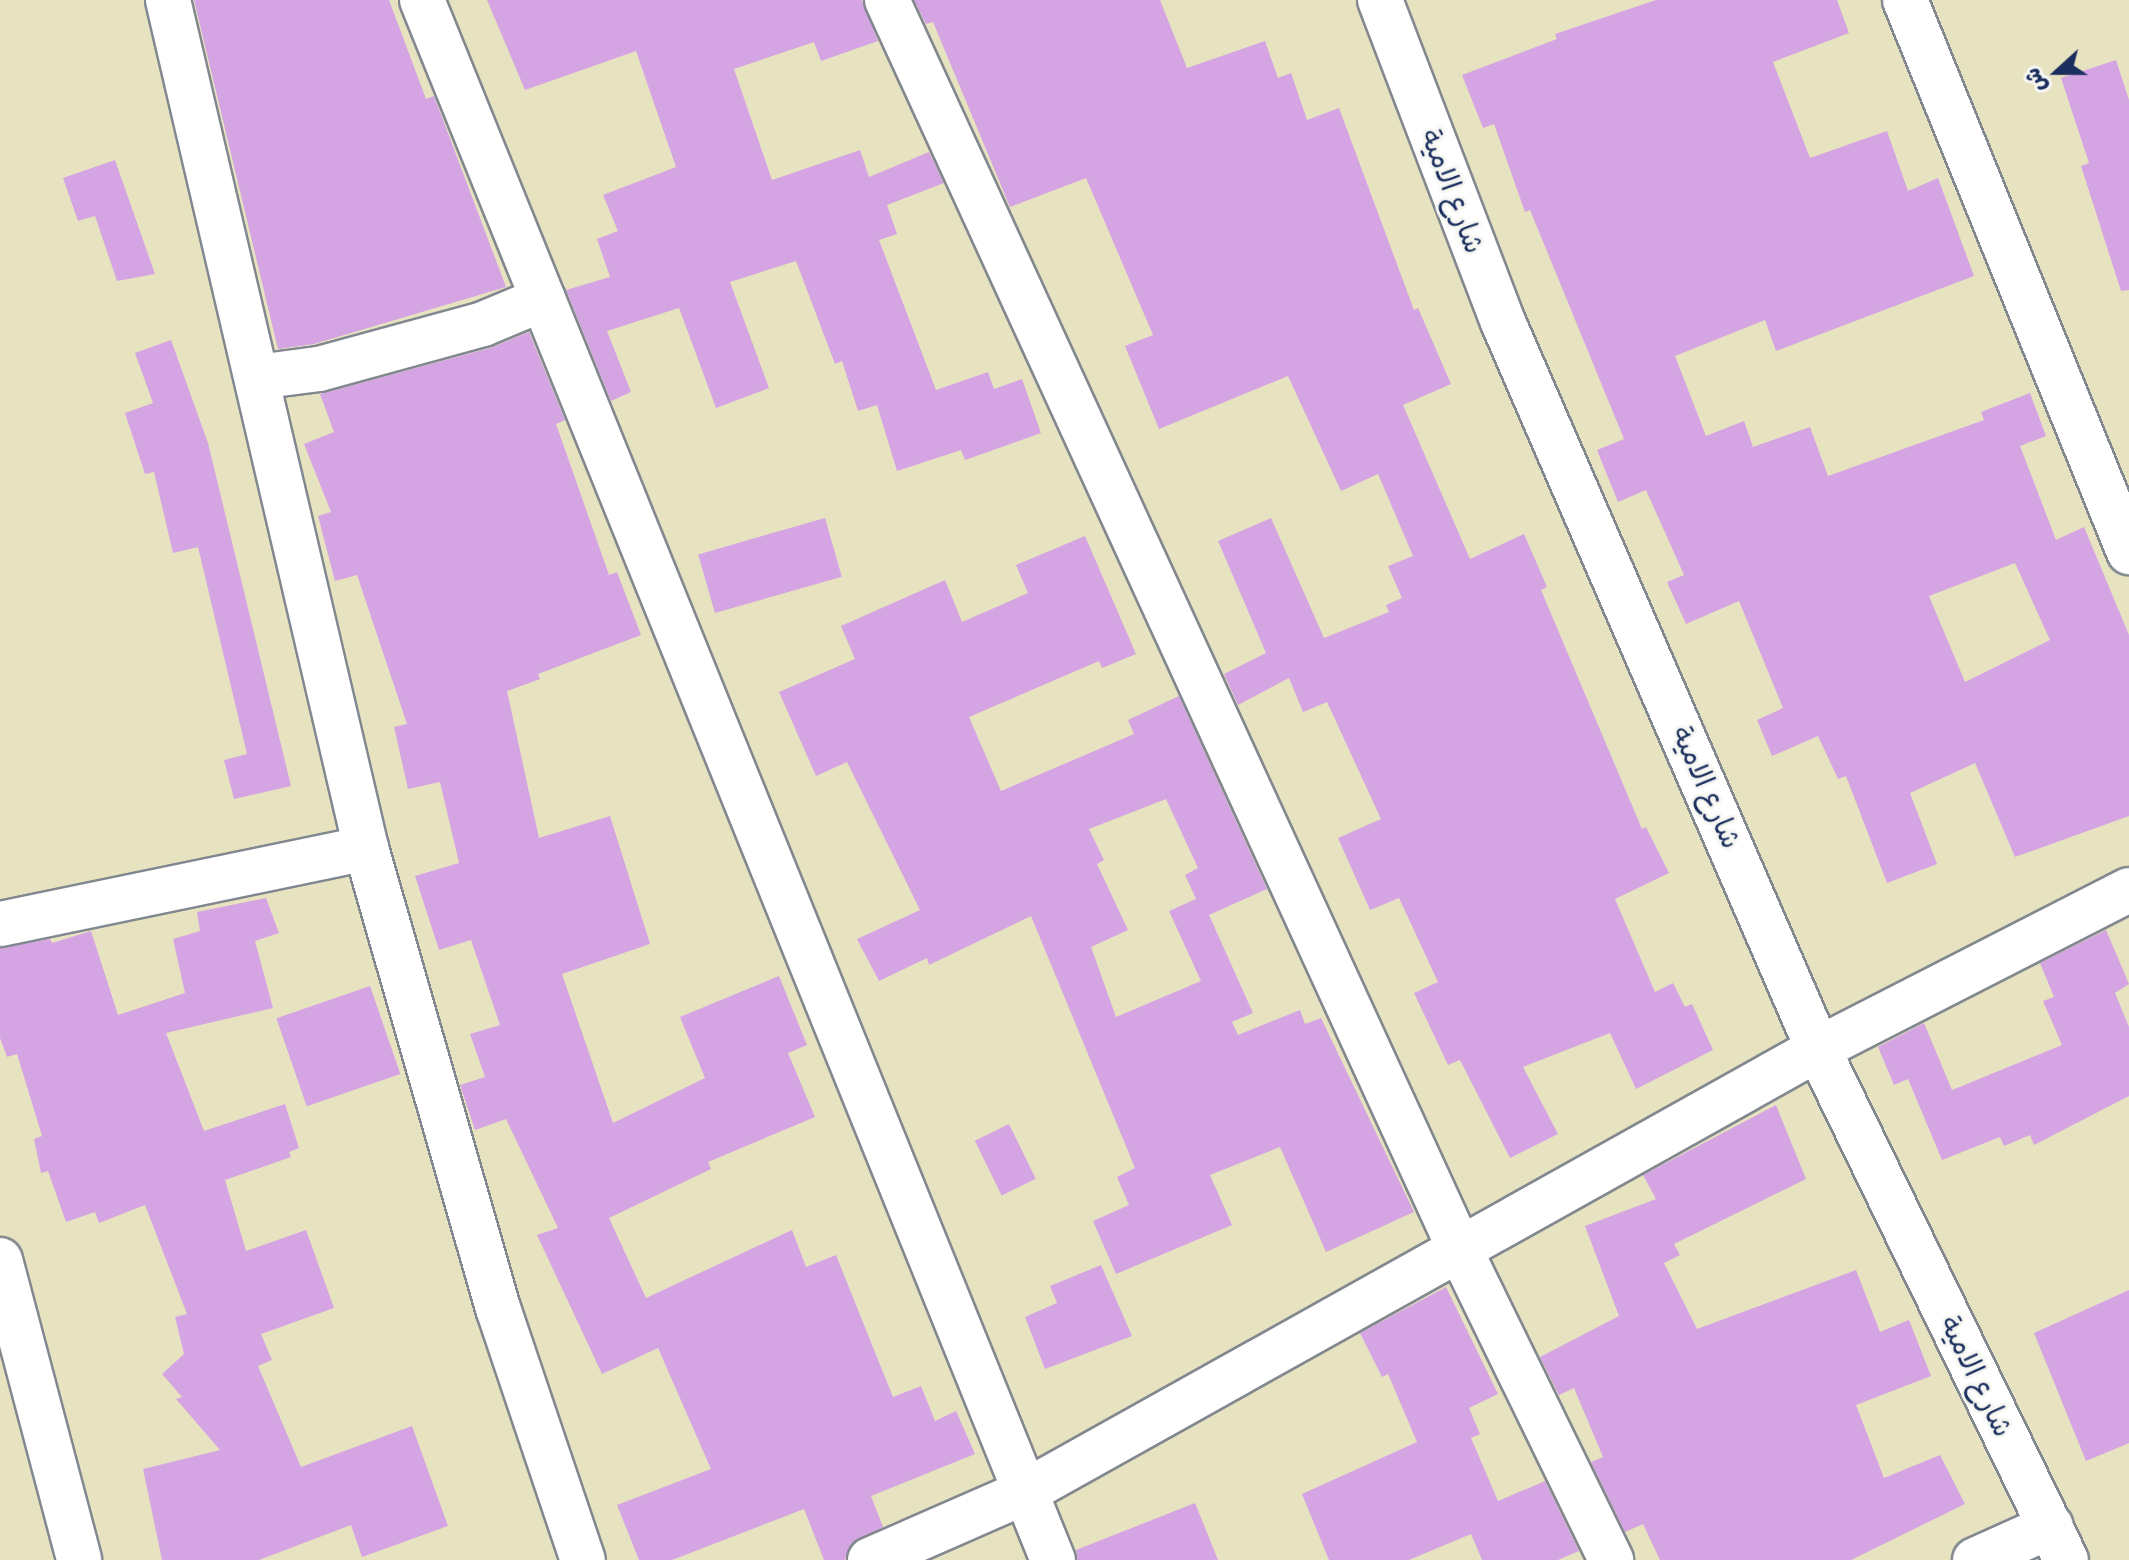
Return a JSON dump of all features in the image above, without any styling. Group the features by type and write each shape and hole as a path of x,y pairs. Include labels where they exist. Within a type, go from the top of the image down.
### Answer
{"street":[{"path":"168,0 366,848 498,1308 583,1560"},
{"path":"422,0 1053,1560"},
{"path":"887,0 1460,1250 1611,1560"},
{"name":"شارع الامية","path":"1380,0 1503,322 1818,1049 2058,1543"},
{"path":"1905,0 2124,525"},
{"path":"257,377 319,369 469,328 543,299"},
{"path":"0,924 366,848"},
{"path":"870,1560 1025,1492 1818,1049 2129,890"},
{"path":"0,1260 79,1560"},
{"path":"1975,1560 2058,1543"}],"building":[{"path":"194,0 389,0 426,99 434,96 506,287 314,344 278,349"},
{"path":"487,0 862,0 878,41 821,61 814,42 734,69 772,180 860,150 869,177 929,152 944,183 887,205 897,234 879,240 936,390 988,372 994,389 1022,379 1041,433 965,460 961,450 897,471 877,405 858,411 842,361 835,364 796,261 730,282 769,388 716,408 679,308 607,331 631,392 611,401 566,290 610,277 597,239 618,231 603,195 676,167 636,51 525,90"},
{"path":"914,0 1160,0 1187,68 1265,41 1278,78 1291,73 1307,120 1339,108 1414,310 1418,308 1451,384 1403,405 1470,559 1524,534 1547,587 1541,590 1642,829 1646,827 1669,873 1615,899 1655,992 1673,983 1685,1007 1692,1004 1713,1050 1636,1089 1610,1033 1523,1067 1558,1134 1510,1158 1460,1060 1448,1065 1414,993 1438,982 1399,898 1370,910 1338,838 1381,819 1327,702 1303,712 1289,678 1238,705 1224,674 1266,653 1218,541 1271,518 1324,638 1389,612 1386,605 1402,598 1388,566 1413,556 1378,474 1341,491 1288,376 1159,429 1125,346 1153,335 1086,178 1010,207 933,22 926,24"},
{"path":"1656,0 1837,0 1849,33 1773,62 1810,158 1887,131 1908,191 1938,178 1974,276 1776,351 1765,320 1675,356 1706,436 1744,421 1753,447 1810,427 1828,476 1984,420 1981,412 2030,393 2046,436 2020,446 2056,540 2084,527 2129,635 2129,816 2015,857 1975,763 1910,793 1937,864 1887,883 1846,776 1838,779 1818,736 1772,756 1757,720 1783,708 1739,601 1686,624 1667,582 1684,575 1646,490 1618,502 1597,450 1624,439 1530,210 1525,212 1494,124 1483,128 1462,75 1557,39 1555,34","holes":["2015,563 2050,640 1965,682 1929,596"]},
{"path":"2116,60 2129,100 2129,290 2121,291 2081,166 2089,163 2061,78"},
{"path":"115,160 155,274 117,281 95,216 78,221 63,178"},
{"path":"529,332 565,420 556,424 609,575 617,572 641,635 538,674 540,679 507,691 539,838 610,816 650,944 562,974 613,1123 705,1078 680,1017 779,976 807,1045 788,1053 815,1117 708,1162 711,1169 609,1218 646,1298 792,1230 806,1267 836,1255 893,1397 921,1386 935,1421 956,1411 975,1454 871,1496 883,1527 850,1545 845,1560 824,1560 804,1509 672,1560 639,1560 617,1505 711,1469 658,1348 602,1374 537,1235 558,1228 506,1119 475,1130 460,1085 485,1077 470,1034 500,1025 471,940 439,950 415,876 459,863 440,782 408,789 394,727 407,724 357,575 335,581 318,516 331,512 304,444 334,432 320,394 490,348"},
{"path":"171,340 208,443 291,786 234,799 224,760 247,754 198,547 173,553 154,472 145,474 125,413 153,403 135,353"},
{"path":"825,518 842,577 715,613 698,554"},
{"path":"1085,536 1136,654 1102,668 1099,661 969,717 1001,791 1134,734 1128,720 1179,696 1267,889 1209,915 1253,1013 1232,1022 1238,1035 1300,1010 1305,1024 1321,1018 1414,1212 1326,1252 1280,1147 1210,1175 1232,1225 1116,1274 1093,1221 1129,1205 1117,1177 1135,1168 1031,916 929,965 927,958 879,981 857,939 920,910 847,762 816,776 779,692 855,659 841,626 945,580 962,622 1028,593 1016,565","holes":["1166,799 1198,868 1185,875 1196,899 1169,911 1201,981 1116,1017 1091,947 1128,930 1097,864 1104,860 1089,829"]},
{"path":"266,898 279,933 255,941 273,1008 166,1033 204,1131 285,1104 299,1148 289,1152 291,1157 225,1180 246,1251 306,1230 334,1308 261,1334 272,1360 258,1366 301,1467 412,1426 448,1526 362,1557 351,1525 259,1560 162,1560 143,1469 220,1450 176,1399 182,1397 162,1374 184,1354 175,1317 187,1314 145,1205 99,1223 95,1212 66,1222 48,1171 41,1173 34,1139 42,1136 17,1054 7,1057 0,1038 0,948 50,939 52,943 91,931 118,1015 185,993 173,939 200,931 197,912"},
{"path":"2106,930 2129,984 2115,993 2129,1027 2129,1096 2034,1145 2030,1135 2004,1146 2000,1137 1942,1160 1908,1079 1894,1085 1878,1047 1924,1023 1952,1090 2062,1045 2043,1001 2054,997 2040,963"},
{"path":"370,986 400,1074 307,1106 276,1018"},
{"path":"1776,1105 1806,1179 1674,1244 1680,1255 1664,1263 1697,1329 1856,1270 1880,1332 1909,1320 1931,1376 1856,1405 1884,1478 1940,1455 1965,1504 1851,1560 1660,1560 1643,1524 1625,1532 1591,1462 1603,1457 1574,1388 1559,1395 1540,1357 1619,1316 1585,1226 1656,1199 1643,1175"},
{"path":"1009,1124 1036,1179 1002,1195 975,1141"},
{"path":"1101,1265 1132,1336 1045,1369 1025,1317 1057,1303 1050,1286"},
{"path":"1446,1287 1498,1394 1469,1408 1480,1434 1471,1438 1498,1501 1545,1481 1579,1551 1558,1560 1482,1560 1471,1534 1409,1560 1329,1560 1302,1494 1417,1442 1388,1374 1382,1377 1360,1333"},
{"path":"2129,1290 2129,1443 2086,1461 2034,1333"},
{"path":"1195,1503 1218,1560 1077,1560 1076,1550"}]}
